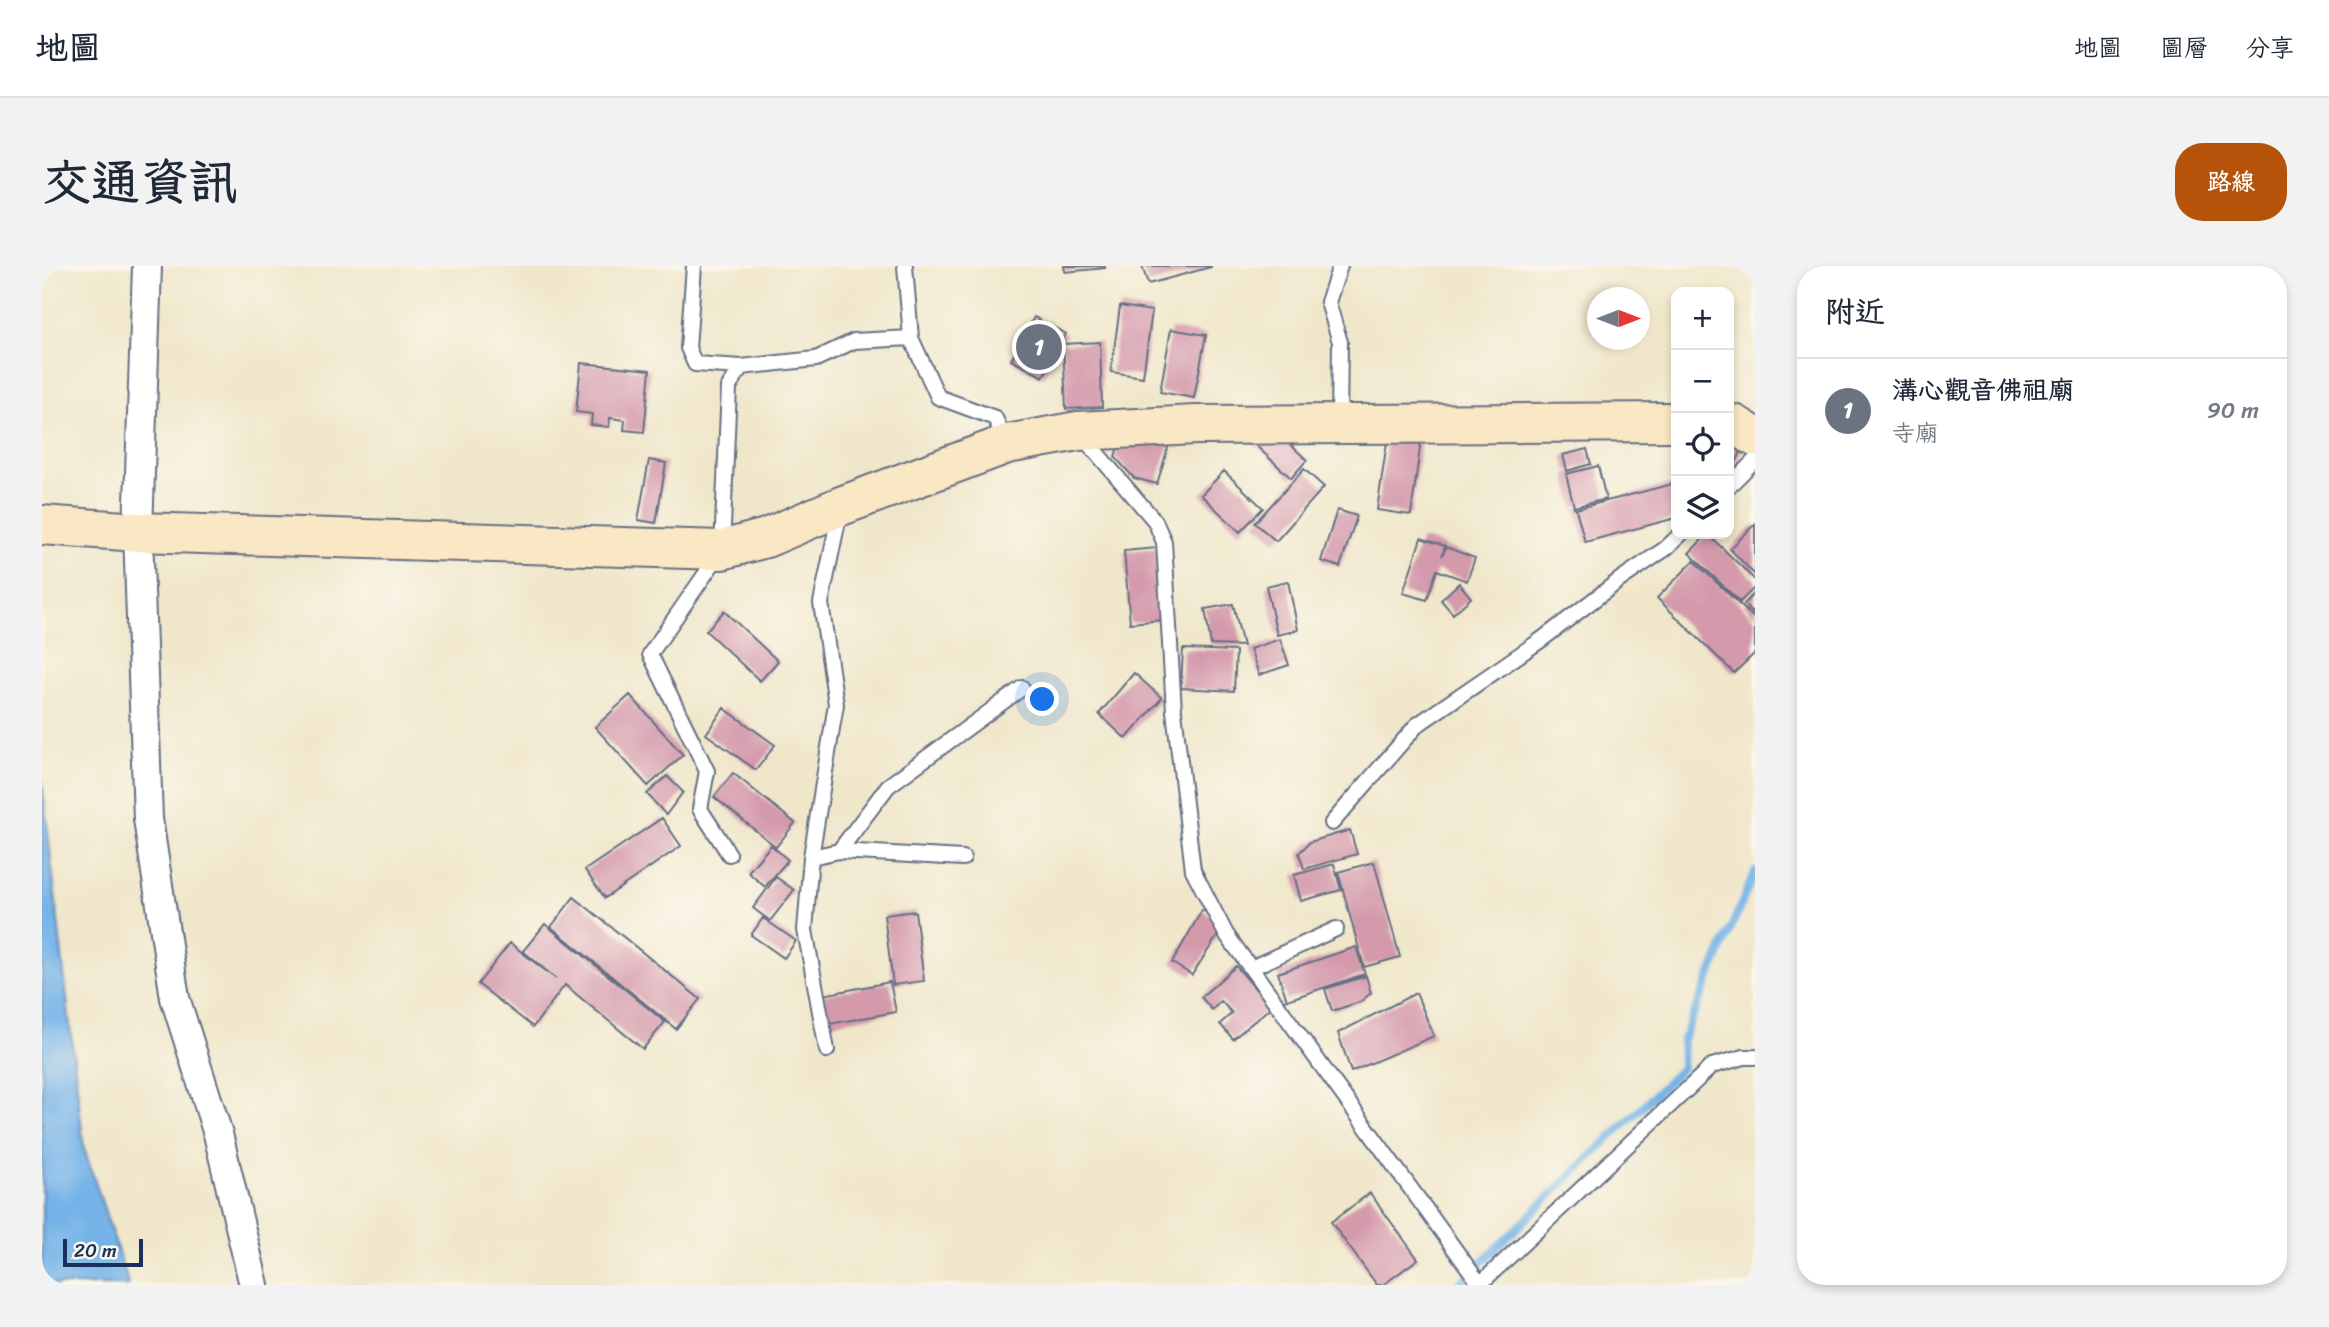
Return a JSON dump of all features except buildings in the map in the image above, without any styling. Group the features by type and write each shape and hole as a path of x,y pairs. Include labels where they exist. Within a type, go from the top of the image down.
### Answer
{"street":[{"path":"147,266 138,532 148,819 175,998 218,1134 254,1285"},
{"path":"42,524 138,532 722,550 766,538 841,506 1007,444 1078,431 1196,425 1671,422"},
{"path":"1734,425 1755,436"}],"lane":[{"path":"694,266 688,348 695,364 741,367 816,359 854,341 911,338"},
{"path":"905,266 911,338 939,397 995,418 1007,444"},
{"path":"1339,424 1340,342 1328,302 1340,266"},
{"path":"729,854 700,809 707,771 650,654 722,550 729,387 741,367"},
{"path":"1078,431 1161,530 1164,542 1174,711 1194,870 1226,934 1480,1284 1712,1066 1744,1057 1755,1057"},
{"path":"1734,481 1755,460"},
{"path":"827,1050 805,930 811,857 836,704 821,603 841,506"},
{"path":"1332,823 1417,725 1541,640 1676,539"},
{"path":"839,851 888,786 1022,688"},
{"path":"811,857 839,851 963,858"},
{"path":"1251,968 1336,929"}],"water":[{"path":"42,780 84,1148 129,1285 42,1285"}],"waterway":[{"path":"1458,1285 1682,1068 1683,1039 1755,872"}],"place":[{"name":"溝心觀音佛祖廟","path":"1039,347"}]}
